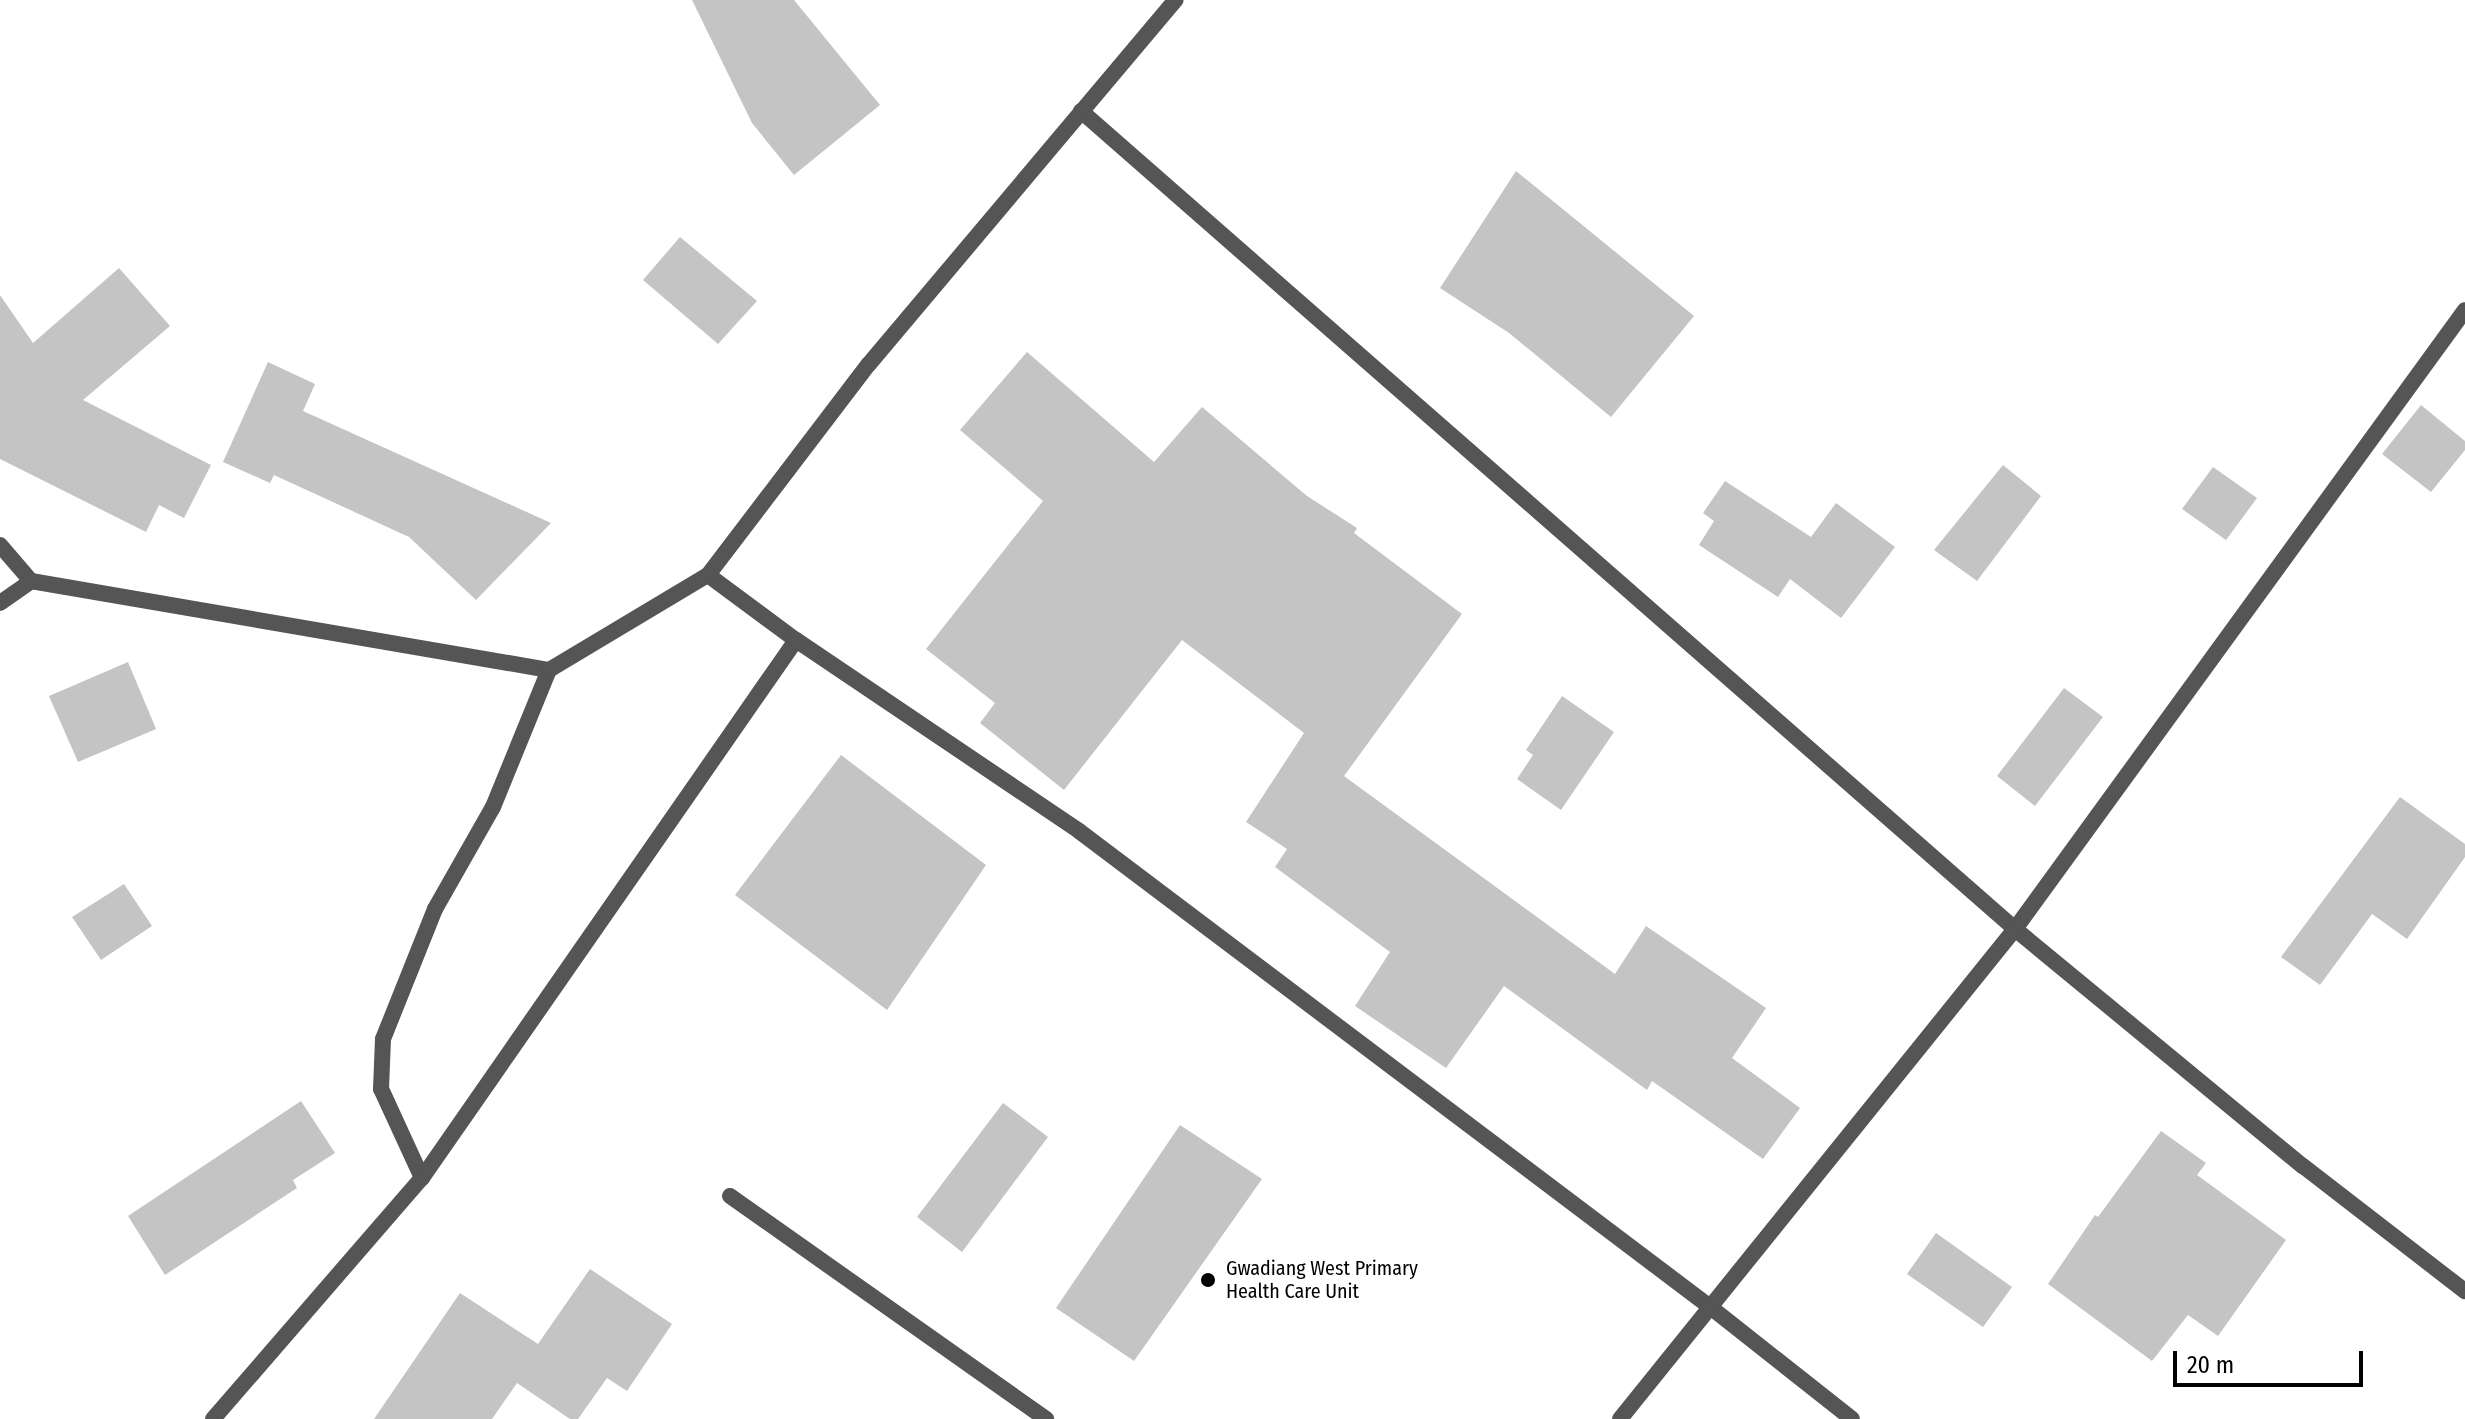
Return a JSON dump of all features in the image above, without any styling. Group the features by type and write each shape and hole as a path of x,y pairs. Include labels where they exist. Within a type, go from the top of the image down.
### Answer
{"street":[{"path":"422,1178 381,1089 383,1039 435,909 493,807 549,670 708,575 869,364 1175,0"},
{"path":"1081,111 2015,929 2303,1166 2465,1291"},
{"path":"1620,1419 2015,929 2465,310"},
{"path":"0,545 31,581 549,670"},
{"path":"708,575 796,640 1079,831 1709,1306 1852,1419"},
{"path":"0,603 31,581"},
{"path":"213,1419 422,1178 796,640"},
{"path":"730,1196 1046,1419"}],"building":[{"path":"692,0 794,0 880,105 794,175 752,123"},
{"path":"1516,171 1694,316 1611,417 1509,333 1440,288"},
{"path":"680,237 757,301 718,344 643,280"},
{"path":"119,268 170,326 83,400 211,465 184,518 159,505 146,532 0,459 0,295 33,343"},
{"path":"1027,352 1154,462 1202,407 1307,496 1357,528 1354,533 1462,614 1344,776 1615,974 1646,926 1766,1008 1732,1058 1800,1108 1763,1159 1652,1081 1647,1090 1504,986 1446,1068 1355,1006 1390,952 1275,867 1287,849 1246,822 1304,733 1182,640 1064,790 980,723 995,703 926,649 1043,501 960,430"},
{"path":"268,362 315,384 303,411 551,523 476,600 409,537 274,475 270,483 223,462"},
{"path":"2421,405 2465,441 2465,450 2431,492 2382,454"},
{"path":"2003,465 2041,496 1977,581 1934,550"},
{"path":"2213,467 2257,498 2226,540 2182,509"},
{"path":"1725,481 1811,537 1836,503 1895,547 1841,618 1790,579 1778,597 1699,545 1714,521 1703,513"},
{"path":"128,662 156,729 78,762 49,696"},
{"path":"2064,688 2103,717 2035,806 1997,776"},
{"path":"1562,696 1614,732 1561,810 1517,779 1533,755 1526,750"},
{"path":"841,755 986,865 887,1010 735,895"},
{"path":"2400,797 2465,844 2465,857 2407,939 2372,914 2320,985 2281,957"},
{"path":"124,884 152,926 101,960 72,917"},
{"path":"301,1101 335,1153 293,1180 297,1188 165,1275 128,1216"},
{"path":"1003,1103 1048,1137 962,1252 917,1217"},
{"path":"1180,1125 1262,1179 1134,1361 1056,1308"},
{"path":"2161,1131 2206,1163 2197,1175 2286,1240 2218,1336 2188,1315 2152,1361 2048,1284 2095,1215 2098,1217"},
{"path":"1936,1233 2012,1287 1983,1327 1907,1274"},
{"path":"590,1269 672,1324 627,1391 607,1378 578,1419 570,1419 517,1383 492,1419 374,1419 460,1293 538,1344"}],"place":[{"name":"Gwadiang West Primary Health Care Unit","path":"1208,1280"}]}
